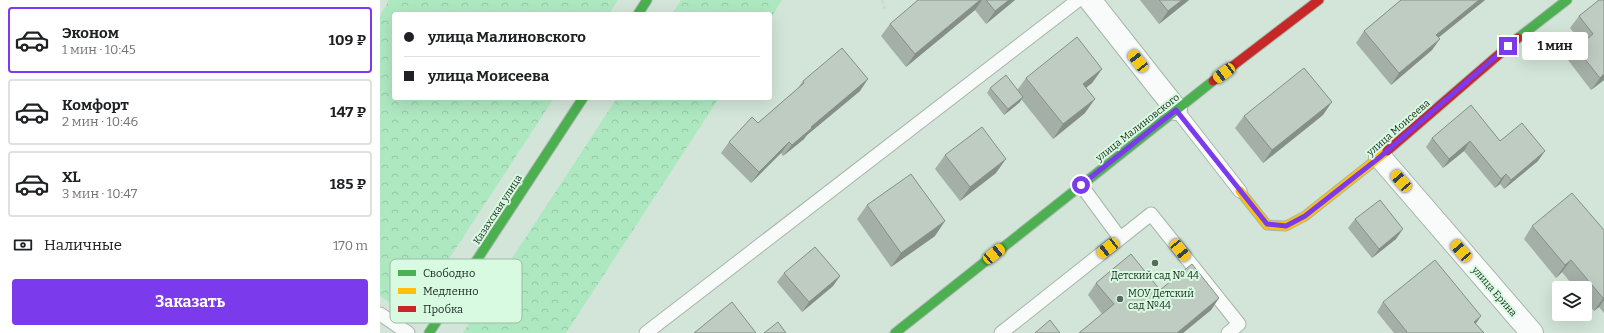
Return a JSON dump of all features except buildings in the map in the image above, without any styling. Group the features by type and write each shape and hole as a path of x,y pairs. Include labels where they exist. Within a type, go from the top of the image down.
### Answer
{"street":[{"path":"639,12 647,0"},
{"path":"1090,0 1176,110"},
{"name":"улица Малиновского","path":"895,333 1176,110 1319,0"},
{"name":"улица Моисеева","path":"1240,191 1267,224 1286,226 1305,216 1380,157 1520,36 1567,0"},
{"name":"Казахская улица","path":"477,259 582,100"},
{"name":"улица Ерина","path":"1380,157 1532,333"},
{"name":"Казахская улица","path":"429,333 436,323"}],"lane":[{"path":"646,333 1078,0"},
{"path":"1176,110 1240,191"},
{"path":"1081,185 1120,238"},
{"path":"1000,333 1151,214 1239,324 1228,333"},
{"path":"380,314 390,321"},
{"path":"393,323 408,333"}],"path":[{"path":"882,0 885,9"}],"green space":[{"path":"389,0 618,0 610,12 392,12 392,100 553,100 449,259 390,259 390,303 380,296 380,16"},
{"path":"681,0 782,0 772,16 772,12 673,12"},
{"path":"616,100 718,100 566,333 463,333 470,323 522,323 522,259 511,259"}],"traffic: fast":[{"path":"639,12 647,0"},
{"path":"1518,38 1567,0"},
{"path":"895,333 1213,81"},
{"path":"477,259 582,100"},
{"path":"429,333 436,323"}],"traffic: slow":[{"path":"1240,191 1267,225 1286,226 1305,216 1387,151"}],"traffic: jam":[{"path":"1213,81 1319,0"},
{"path":"1387,151 1518,38"}],"place":[{"name":"Детский сад № 44","path":"1155,263"},
{"name":"МОУ Детский сад №44","path":"1120,299"}],"route":[{"path":"1081,185 1176,110 1267,224 1286,226 1305,216 1380,157 1508,46"}]}
